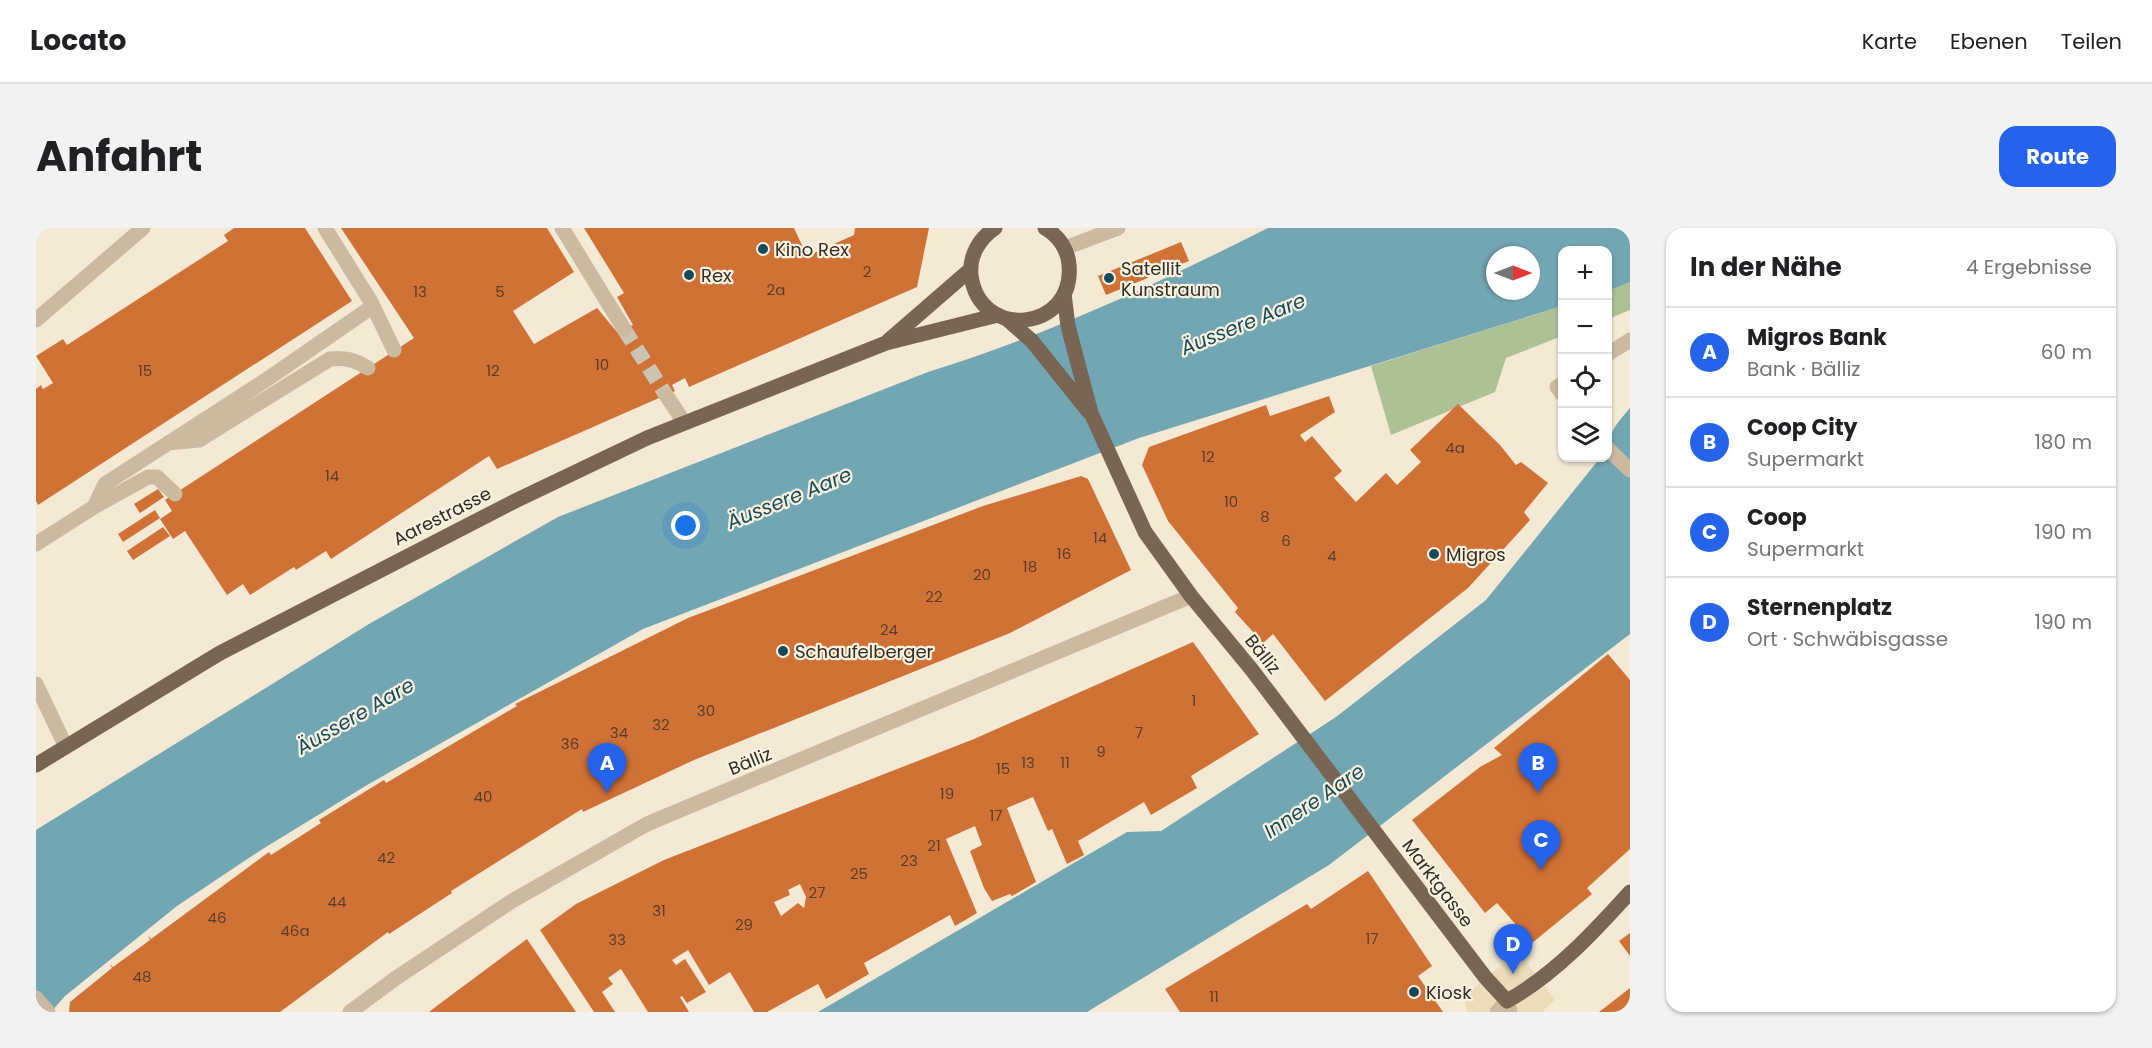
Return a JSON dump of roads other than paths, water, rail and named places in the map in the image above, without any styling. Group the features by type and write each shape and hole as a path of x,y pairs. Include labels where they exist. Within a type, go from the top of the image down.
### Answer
{"main road":[{"path":"994,228 977,246 971,269 978,296 1020,330 1039,349 1091,413"},
{"path":"1045,228 1065,248 1070,271 1064,294 1065,313 1091,413"},
{"name":"Aarestrasse","path":"886,343 971,269"},
{"name":"Aarestrasse","path":"36,765 65,745 220,653 515,501 684,422 886,343 1003,317 1022,321 1043,315 1064,294"},
{"name":"Bälliz","path":"1091,413 1145,532 1191,596 1377,835"},
{"name":"Marktgasse","path":"1377,835 1485,977 1505,1008"},
{"path":"1505,1008 1579,946 1630,892"}],"street":[{"path":"36,320 143,228"},
{"path":"325,228 371,302 394,351"},
{"path":"562,228 624,329"},
{"path":"1065,248 1118,228"},
{"path":"94,507 105,484 263,382 369,309 371,302"},
{"path":"1612,351 1630,340"},
{"path":"165,444 199,440 330,359 342,357 368,368"},
{"path":"666,395 684,422"},
{"path":"1612,453 1630,470"},
{"path":"36,544 94,507 148,477 157,477 175,494"},
{"name":"Bälliz","path":"350,1012 396,978 512,901 647,824 1191,596"},
{"path":"36,684 65,745"},
{"path":"36,998 48,1012"}],"water":[{"name":"Äussere Aare","path":"1268,228 1630,228 1630,282 1612,289 1612,246 1558,246 1558,307 1139,438 643,629 367,785 261,850 177,906 65,996 51,1012 36,1012 36,830 369,624 558,517 928,372 1015,342 1143,288"},
{"name":"Innere Aare","path":"1630,408 1630,634 1329,865 1087,1012 818,1012 1127,832 1161,831 1336,717 1486,600 1597,462 1612,462 1612,433"}],"tunnel":[{"path":"624,329 666,395"}],"place":[{"name":"Kino Rex","path":"763,249"},
{"name":"Rex","path":"689,275"},
{"name":"Satellit Kunstraum","path":"1109,278"},
{"name":"Migros","path":"1434,554"},
{"name":"Schaufelberger","path":"783,651"},
{"name":"Migros Bank","path":"607,793"},
{"name":"Coop City","path":"1538,793"},
{"name":"Coop","path":"1541,870"},
{"name":"Sternenplatz","path":"1513,974"},
{"name":"Kiosk","path":"1414,992"}]}
